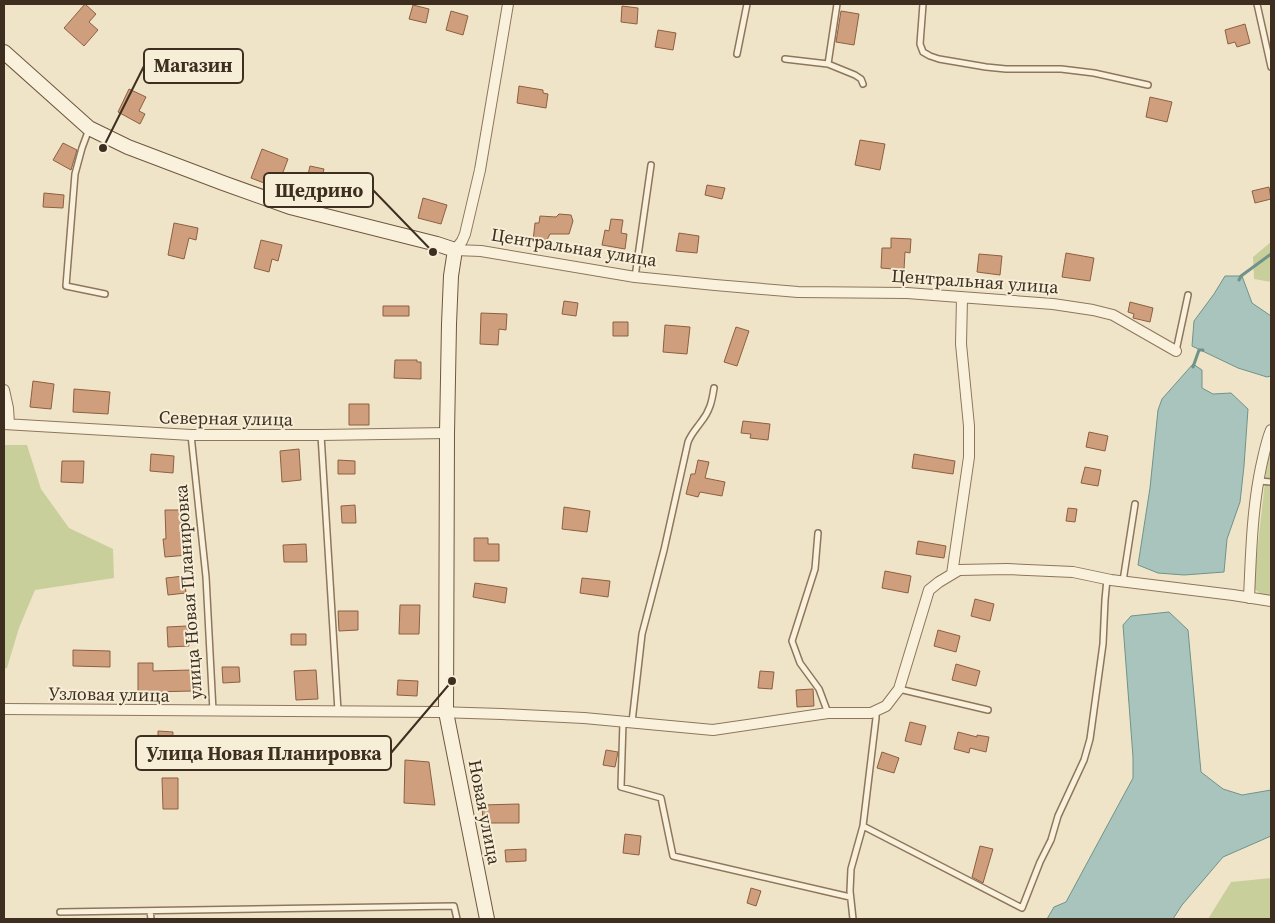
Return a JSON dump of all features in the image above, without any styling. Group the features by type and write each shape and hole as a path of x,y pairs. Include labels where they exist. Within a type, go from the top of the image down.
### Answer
{"street":[{"path":"456,250 465,234 480,170 508,4"},
{"name":"Центральная улица","path":"4,52 89,128 102,136 152,157 290,207 456,250 481,251 634,277 715,285 798,292 907,293 1053,304 1113,315 1176,351"},
{"name":"Новая улица","path":"456,250 450,285 447,433 446,712 487,919"},
{"path":"952,574 969,457 969,426 960,344 962,298"},
{"path":"4,390 8,408 7,424"},
{"name":"Северная улица","path":"7,424 191,435 447,433"},
{"path":"1249,598 1253,512 1258,481 1271,430"},
{"path":"876,711 886,706 899,689 929,590 959,570 1073,572 1123,581 1271,601"},
{"name":"Узловая улица","path":"4,710 214,712"},
{"name":"улица Новая Планировка","path":"214,712 338,711 511,714 714,730 828,713 872,713 876,711"}],"lane":[{"path":"737,54 747,4"},
{"path":"828,64 836,4"},
{"path":"923,4 920,44 922,52 930,56 986,67 1060,69 1094,73 1148,85"},
{"path":"1257,4 1271,67"},
{"path":"785,59 828,64 861,79 863,84"},
{"path":"89,128 75,174 66,286 105,294"},
{"path":"634,277 651,165"},
{"path":"1176,351 1188,295"},
{"path":"714,388 708,412 690,435 664,550 642,634 628,722 622,787 662,798 673,856 850,897"},
{"name":"улица Новая Планировка","path":"191,435 206,577 214,712"},
{"path":"321,435 338,711"},
{"path":"1258,481 1271,482"},
{"path":"1123,581 1135,504"},
{"path":"818,533 815,569 792,641 800,663 818,689 828,713"},
{"path":"863,826 1022,908 1051,840 1058,816 1084,760 1090,739 1103,644 1107,578"},
{"path":"899,689 988,710"},
{"path":"853,919 850,897 851,869 863,826 876,711"},
{"path":"60,912 454,906 457,919"},
{"path":"150,911 151,919"}],"green space":[{"path":"1271,242 1271,282 1254,279 1253,257"},
{"path":"1271,428 1271,596 1262,595 1253,588"},
{"path":"4,445 27,445 41,489 69,528 113,549 114,578 35,590 19,628 7,668 4,669"},
{"path":"1271,878 1271,919 1208,919 1231,882"}],"water":[{"path":"1225,276 1242,276 1252,303 1271,316 1271,376 1267,377 1238,368 1192,346 1194,321"},
{"path":"1193,364 1202,370 1202,388 1213,394 1231,393 1248,409 1240,502 1227,539 1224,572 1184,575 1158,573 1138,565 1150,488 1158,410 1162,399"},
{"path":"1169,612 1188,630 1201,772 1223,789 1242,795 1271,790 1271,836 1223,857 1182,905 1173,919 1047,919 1054,907 1066,902 1133,778 1123,625 1131,616"}],"building":[{"path":"85,4 96,14 89,22 98,30 84,46 64,28"},
{"path":"413,5 429,9 426,23 409,19"},
{"path":"622,6 638,8 637,24 621,22"},
{"path":"451,11 468,16 463,35 446,30"},
{"path":"841,11 859,14 854,45 836,42"},
{"path":"1245,24 1250,43 1237,47 1235,42 1228,44 1225,30"},
{"path":"658,30 676,33 673,50 655,47"},
{"path":"519,86 543,90 543,93 548,94 546,108 517,103"},
{"path":"129,89 146,97 139,111 145,114 140,124 118,112"},
{"path":"1150,97 1172,102 1167,122 1146,117"},
{"path":"860,140 885,144 880,170 855,165"},
{"path":"63,143 77,150 71,170 53,160"},
{"path":"262,149 288,159 277,188 251,178"},
{"path":"310,166 324,169 319,190 305,187"},
{"path":"707,185 725,188 722,199 705,195"},
{"path":"1269,187 1271,199 1255,203 1252,191"},
{"path":"44,193 64,195 63,208 43,207"},
{"path":"423,198 447,205 441,224 418,218"},
{"path":"559,214 571,215 573,221 569,234 550,234 546,242 533,241 535,223 539,223 540,216 556,217"},
{"path":"611,219 623,220 621,233 627,234 625,249 602,245 605,230 609,231"},
{"path":"174,223 198,228 196,240 189,238 184,259 168,255"},
{"path":"679,233 699,236 697,253 676,251"},
{"path":"891,238 911,239 910,253 905,252 904,270 881,268 882,248 891,248"},
{"path":"261,240 282,245 278,261 272,259 269,272 254,268"},
{"path":"1066,253 1094,258 1090,281 1062,277"},
{"path":"979,254 1002,256 1000,275 977,272"},
{"path":"564,301 578,303 576,316 562,314"},
{"path":"1130,302 1153,308 1150,322 1133,318 1134,314 1128,312"},
{"path":"383,306 409,306 409,316 383,316"},
{"path":"481,313 507,314 506,330 499,329 498,345 480,344"},
{"path":"613,322 628,322 628,336 613,336"},
{"path":"665,325 690,327 687,354 663,352"},
{"path":"736,327 749,331 737,366 724,362"},
{"path":"395,360 417,360 417,362 421,362 421,379 394,378"},
{"path":"33,381 54,384 51,409 30,407"},
{"path":"74,389 110,392 108,414 73,412"},
{"path":"349,404 369,404 369,425 349,425"},
{"path":"743,421 770,424 768,440 750,438 751,434 741,433"},
{"path":"1089,432 1108,436 1105,451 1086,447"},
{"path":"299,449 301,480 282,482 280,451"},
{"path":"151,454 174,456 173,473 150,471"},
{"path":"914,454 955,461 953,474 912,468"},
{"path":"338,460 355,461 355,474 338,474"},
{"path":"698,460 709,462 705,478 725,482 722,496 700,492 698,497 686,494 691,474 695,474"},
{"path":"62,461 84,461 83,483 61,482"},
{"path":"1085,467 1101,470 1098,486 1081,483"},
{"path":"355,505 356,523 342,523 341,506"},
{"path":"564,507 590,511 587,532 562,529"},
{"path":"1068,508 1077,509 1075,522 1066,521"},
{"path":"165,510 181,510 182,537 186,537 188,555 165,557 163,539 166,539"},
{"path":"474,538 488,538 488,544 499,544 499,561 474,561"},
{"path":"918,541 946,546 944,558 916,554"},
{"path":"306,544 307,562 284,562 283,545"},
{"path":"885,571 911,576 908,593 882,588"},
{"path":"184,576 186,593 168,595 166,578"},
{"path":"582,578 610,581 608,597 580,593"},
{"path":"475,583 507,588 505,603 473,597"},
{"path":"975,599 994,604 990,621 971,616"},
{"path":"400,605 420,605 419,634 399,634"},
{"path":"338,611 358,611 358,630 339,631"},
{"path":"187,626 189,646 168,647 167,627"},
{"path":"938,630 960,636 956,652 934,646"},
{"path":"291,634 306,634 306,645 291,645"},
{"path":"73,650 110,651 110,667 73,666"},
{"path":"138,663 153,663 153,671 191,670 192,691 138,694"},
{"path":"956,664 980,671 976,686 952,680"},
{"path":"222,667 239,667 240,682 223,683"},
{"path":"316,670 318,699 296,700 294,671"},
{"path":"760,671 774,672 772,689 758,688"},
{"path":"398,680 418,681 417,696 397,695"},
{"path":"813,689 814,706 797,707 796,690"},
{"path":"910,722 926,726 921,745 905,741"},
{"path":"158,731 173,732 172,758 161,758 161,765 136,764 137,741 148,741 148,736 158,737"},
{"path":"958,732 977,737 977,735 989,737 986,752 970,748 969,753 954,749"},
{"path":"255,738 272,738 273,769 256,770"},
{"path":"606,750 618,752 615,767 603,765"},
{"path":"882,752 899,758 894,773 877,768"},
{"path":"405,760 429,762 435,805 404,803"},
{"path":"162,778 178,778 178,809 163,809"},
{"path":"519,804 519,823 483,823 482,805"},
{"path":"625,834 641,836 639,855 623,853"},
{"path":"980,846 993,849 983,883 972,877"},
{"path":"526,849 526,861 506,862 505,850"},
{"path":"751,888 761,891 756,906 747,903"}],"waterway":[{"path":"1239,280 1241,276 1271,254"},
{"path":"1193,367 1199,350 1203,350"}],"place":[{"name":"Магазин","path":"103,148"},
{"name":"Щедрино","path":"433,252"},
{"name":"Улица Новая Планировка","path":"452,681"}]}
